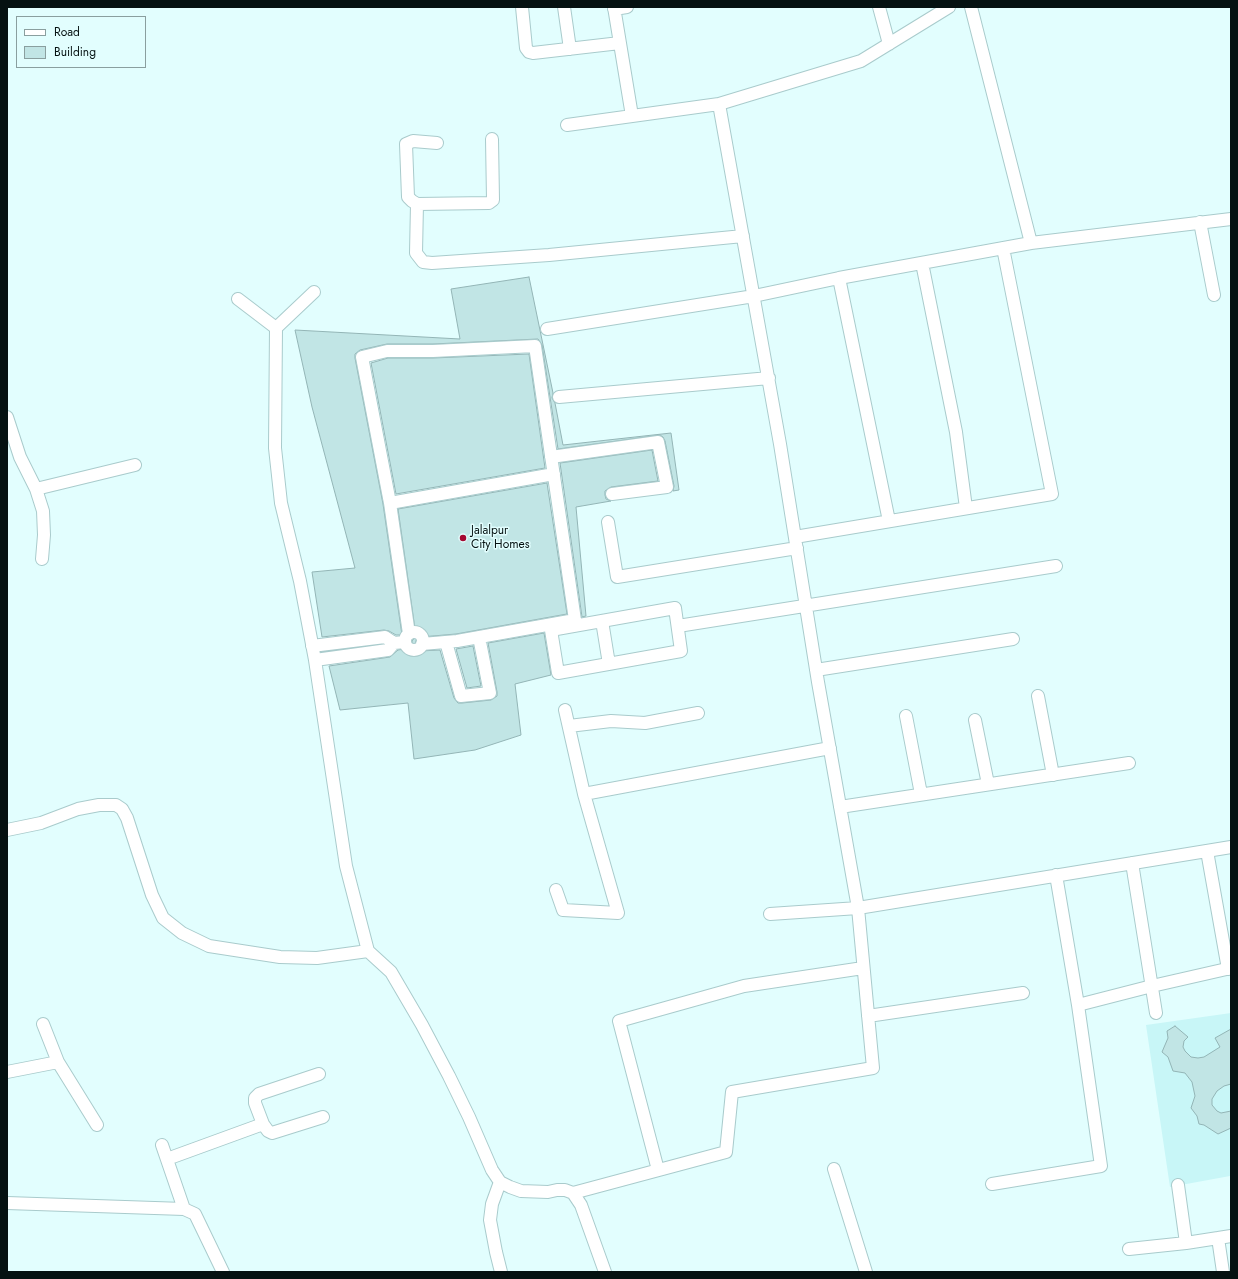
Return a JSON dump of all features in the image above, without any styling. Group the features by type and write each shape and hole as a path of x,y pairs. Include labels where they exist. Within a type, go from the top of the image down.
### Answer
{"street":[{"path":"522,7 526,48 529,52 533,53 620,43"},
{"path":"564,7 570,49"},
{"path":"628,7 614,8 632,116"},
{"path":"878,7 889,44"},
{"path":"567,125 719,104 860,61 949,7"},
{"path":"971,7 1031,243"},
{"path":"314,292 276,328 275,448 281,503 300,581 315,660 346,866 368,951 391,972 422,1025 450,1076 470,1117 492,1170 500,1182 521,1191 548,1192 565,1190 573,1193 726,1152 732,1092 874,1068 858,908 816,670 769,378 719,104"},
{"path":"437,143 413,141 406,144 408,197 416,204 489,203 493,200 492,139"},
{"path":"416,204 416,253 423,262 432,263 549,255 743,236"},
{"path":"546,329 754,296 840,278 1031,243 1231,219"},
{"path":"1200,222 1214,295"},
{"path":"608,522 617,577 796,543 889,522 1052,494 1003,248"},
{"path":"922,263 956,432 966,508"},
{"path":"840,278 889,522"},
{"path":"238,299 276,328"},
{"path":"315,660 388,650 403,640 414,632 419,634 423,639 422,644 479,637 575,620 535,346 387,352 362,357 390,503 403,640"},
{"path":"559,397 769,378"},
{"path":"7,418 20,457 36,489 43,511 44,534 42,559"},
{"path":"551,457 658,442 667,487 612,494"},
{"path":"36,489 136,465"},
{"path":"390,503 554,474"},
{"path":"678,626 1056,566"},
{"path":"675,608 681,651 558,673 551,630 602,621 675,608"},
{"path":"602,621 609,664"},
{"path":"312,646 385,637 403,640"},
{"path":"446,642 461,696 490,692 479,637"},
{"path":"816,670 1013,639"},
{"path":"1038,696 1053,775"},
{"path":"556,890 563,910 618,914 584,794 565,710"},
{"path":"569,726 611,721 645,723 698,712"},
{"path":"906,716 921,794"},
{"path":"975,720 988,784"},
{"path":"584,794 830,748"},
{"path":"840,807 1129,763"},
{"path":"7,830 42,823 78,809 99,805 116,805 122,809 127,818 152,895 163,918 182,933 209,946 280,957 317,958 368,951"},
{"path":"770,914 858,908 1231,847"},
{"path":"1078,1005 1152,986 1229,969 1207,851"},
{"path":"1132,863 1156,1013"},
{"path":"992,1184 1101,1166 1078,1005 1056,875"},
{"path":"658,1170 619,1021 744,986 864,968"},
{"path":"868,1016 1023,993"},
{"path":"43,1024 58,1062 97,1125"},
{"path":"7,1072 58,1062"},
{"path":"319,1074 259,1094 255,1098 255,1103 263,1124 272,1134 323,1117"},
{"path":"167,1159 263,1124"},
{"path":"162,1145 184,1209"},
{"path":"834,1169 866,1272"},
{"path":"500,1182 492,1204 490,1220 501,1272"},
{"path":"1178,1185 1186,1243"},
{"path":"573,1193 580,1205 605,1272"},
{"path":"7,1203 184,1209 195,1214 223,1272"},
{"path":"1129,1249 1186,1243 1231,1236"},
{"path":"1218,1238 1223,1272"}],"shaded area":[{"path":"1231,1013 1231,1181 1230,1176 1170,1187 1146,1025"}],"building":[{"path":"529,277 553,393 552,398 555,403 563,445 671,433 679,490 673,491 674,486 665,441 660,435 558,449 542,345 538,339 433,344 387,344 360,350 355,354 355,358 383,504 402,635 396,635 384,630 322,637 312,572 355,568 312,407 295,330 460,339 451,289"},
{"path":"529,354 545,468 396,494 371,363 388,358 433,358"},
{"path":"652,450 658,481 611,487 605,491 605,495 606,499 611,501 576,507 586,616 582,617 560,463"},
{"path":"547,483 567,614 456,634 421,637 417,638 415,644 416,649 419,651 440,650 454,698 458,703 462,703 491,700 497,696 488,643 544,633 551,675 515,684 521,735 475,750 414,759 408,703 340,710 329,666 390,657 398,650 410,648 412,641 416,636 398,509"},
{"path":"473,646 481,686 467,688 456,649"},
{"path":"1175,1026 1188,1037 1184,1041 1183,1047 1185,1051 1191,1057 1198,1058 1204,1057 1220,1047 1215,1038 1231,1029 1231,1084 1224,1086 1217,1091 1212,1099 1212,1105 1221,1113 1231,1111 1231,1128 1218,1134 1204,1125 1199,1124 1197,1116 1191,1108 1195,1096 1192,1082 1185,1073 1173,1071 1168,1057 1162,1052 1168,1038 1167,1031"}],"place":[{"name":"Jalalpur City Homes","path":"463,538"}]}
